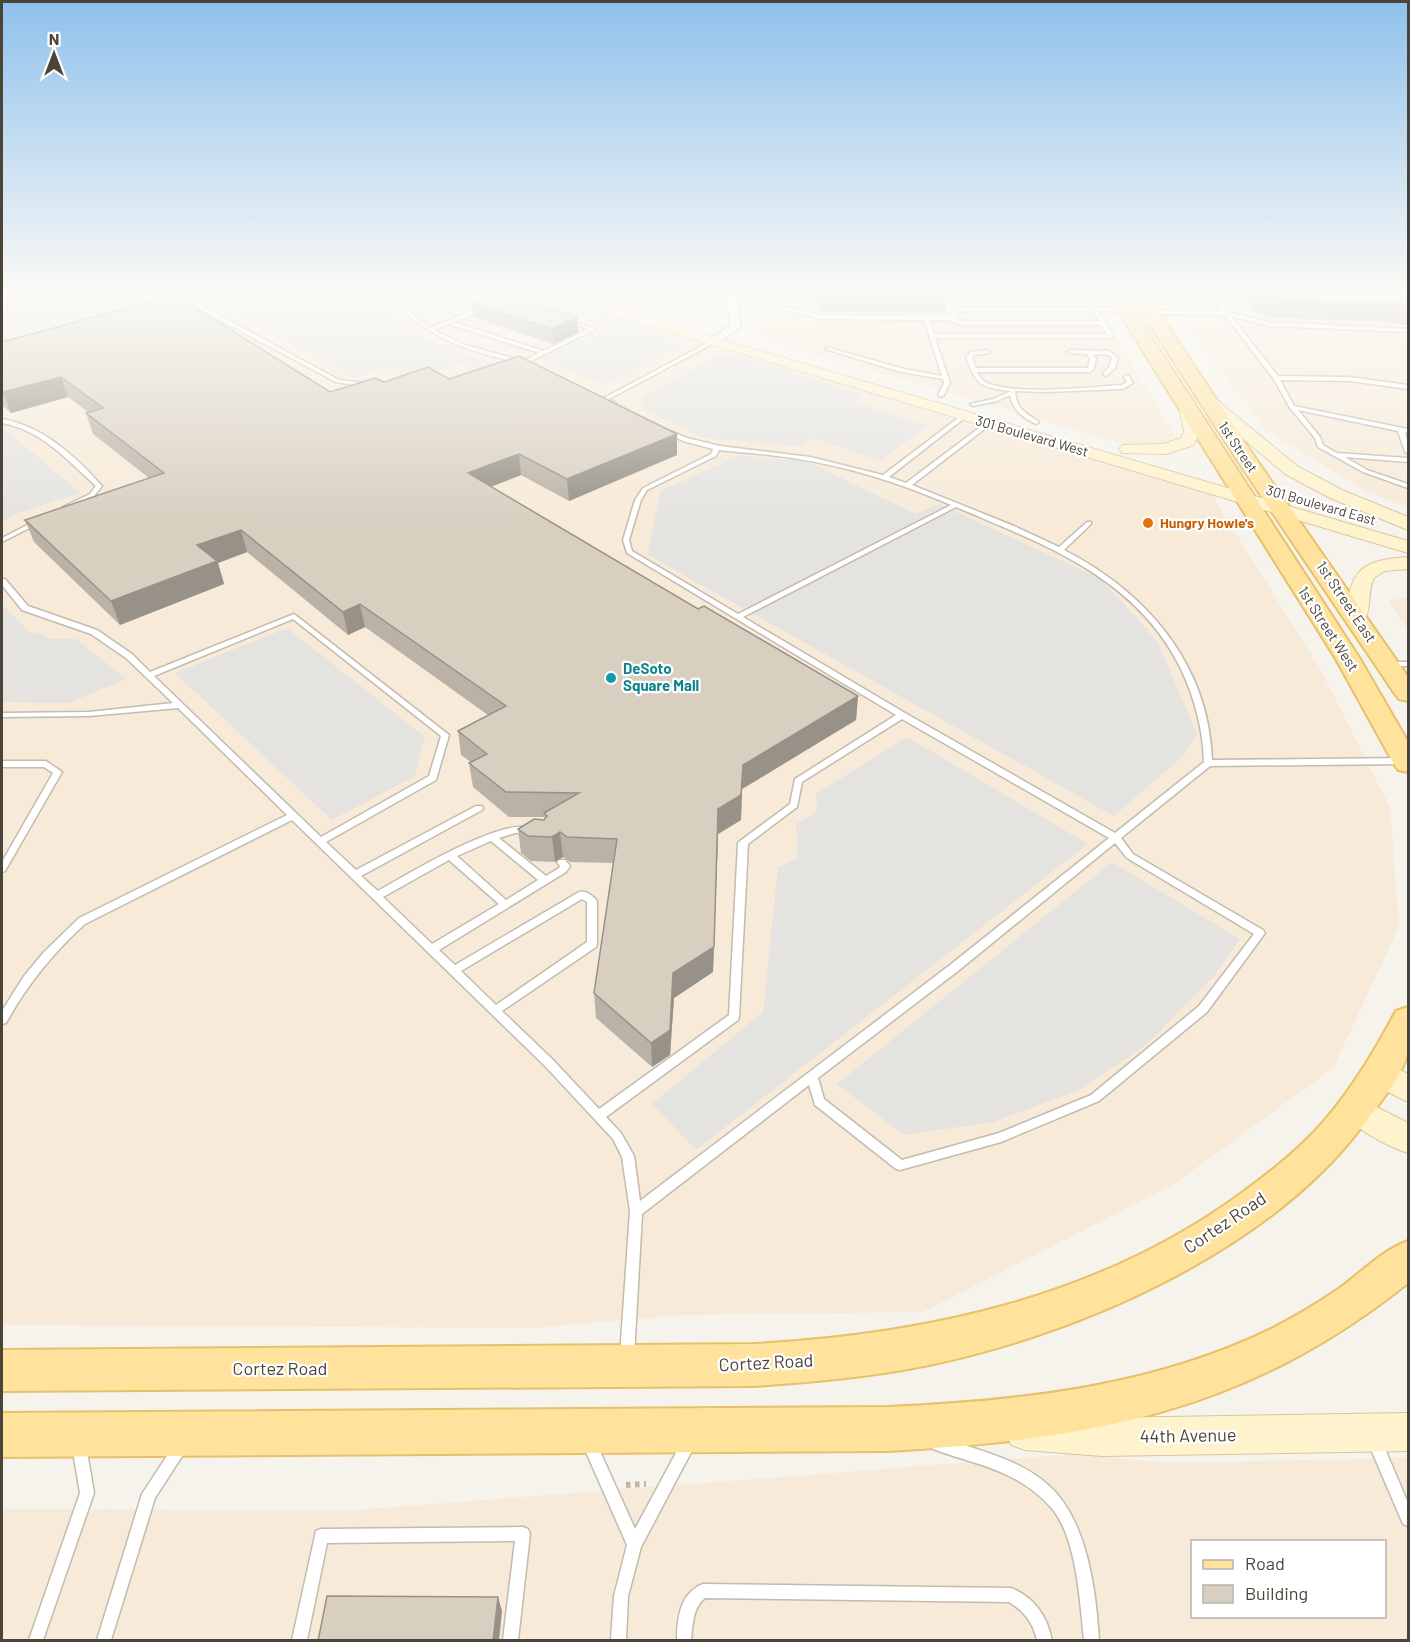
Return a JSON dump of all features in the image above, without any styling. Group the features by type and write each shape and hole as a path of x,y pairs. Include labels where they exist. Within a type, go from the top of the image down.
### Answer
{"main road":[{"name":"301 Boulevard West","path":"813,369 969,410 1036,422 1128,448 1239,489"},
{"name":"301 Boulevard West","path":"870,369 943,387 969,410 989,423 1239,489"},
{"name":"1st Street","path":"1164,369 1239,489"},
{"name":"1st Street","path":"1186,369 1283,510"},
{"path":"1206,399 1291,470 1336,494 1408,524"},
{"path":"1128,448 1166,449 1188,441 1192,431 1186,402"},
{"name":"301 Boulevard East","path":"1239,489 1268,490 1408,530"},
{"name":"301 Boulevard East","path":"1239,489 1283,510 1408,547"},
{"name":"1st Street West","path":"1239,489 1382,715 1408,763"},
{"name":"1st Street East","path":"1283,510 1358,618 1398,664 1408,694"},
{"path":"1358,618 1359,584 1364,575 1382,566 1408,562"},
{"name":"Cortez Road","path":"2,1371 764,1364 849,1357 940,1342 1037,1316 1133,1277 1181,1253 1222,1227 1291,1176 1339,1132 1357,1110 1395,1082 1408,1020"},
{"path":"1357,1110 1408,1139"},
{"path":"2,1435 887,1429 968,1427 1056,1417 1118,1404 1218,1373 1252,1359 1320,1325 1376,1287 1408,1259"},
{"name":"44th Avenue","path":"968,1427 1102,1437 1408,1432"}],"lane":[{"path":"315,369 338,381 370,384"},
{"path":"619,407 602,397 659,369"},
{"path":"895,369 943,387"},
{"path":"939,369 943,387"},
{"path":"1090,369 975,370 977,378 983,383 1013,392 1123,387 1130,383 1126,376 1115,373 1107,376 1110,381 1123,387"},
{"path":"1115,369 1123,387"},
{"path":"1269,369 1292,407 1318,438 1320,446 1365,471 1408,486"},
{"path":"1276,378 1350,379 1408,387"},
{"path":"884,478 969,410 1013,392"},
{"path":"1013,392 1013,401 1018,411 1036,422"},
{"path":"1292,407 1405,430 1408,452"},
{"path":"2,422 17,422 32,428 99,486 92,495 53,514"},
{"path":"907,485 989,423"},
{"path":"655,426 691,443 804,458 907,485 1060,550 1091,568 1131,597 1168,636 1196,694 1208,736 1208,763"},
{"path":"717,447 714,454 645,489 638,500 625,545 634,556 740,616 902,715 1116,838 1130,856 1260,933 1203,1009 1095,1098 1001,1137 900,1165 819,1102 812,1077"},
{"path":"1335,455 1408,460"},
{"path":"740,616 956,505"},
{"path":"2,540 44,518"},
{"path":"1060,550 1089,523"},
{"path":"2,581 25,608 94,632 120,647 495,1011 618,1136 628,1155 636,1211 626,1367"},
{"path":"150,675 294,616 445,735 433,778 320,841"},
{"path":"2,715 89,714 180,705"},
{"path":"599,1116 734,1017 743,843 794,805 798,781 902,715"},
{"path":"636,1211 954,968 1208,763 1408,763"},
{"path":"2,764 46,764 58,772 2,869"},
{"path":"355,875 479,808"},
{"path":"2,1020 40,962 58,941 82,921 294,816"},
{"path":"377,896 451,856 492,837 521,829 529,829 536,835"},
{"path":"492,837 544,880"},
{"path":"451,856 505,904"},
{"path":"432,950 565,868 562,862"},
{"path":"453,971 582,894 592,901 592,944 495,1011"},
{"path":"887,1429 983,1456 1018,1471 1044,1488 1065,1515 1077,1543 1084,1571 1092,1641"},
{"path":"619,1641 621,1596 634,1545 696,1430"},
{"path":"584,1432 634,1545"},
{"path":"1371,1432 1408,1519"},
{"path":"104,1641 149,1494 190,1433"},
{"path":"36,1641 87,1493 78,1435"},
{"path":"299,1641 321,1536 523,1534 511,1641"},
{"path":"684,1641 689,1607 695,1595 703,1591 1011,1595 1029,1605 1042,1625 1044,1641"}],"path":[{"path":"625,1485 650,1484"}],"shaded area":[{"path":"2,369 789,369 1212,495 1320,669 1390,807 1399,927 1333,1068 1174,1184 923,1312 680,1315 533,1328 2,1325"},
{"path":"338,369 387,369 356,378"},
{"path":"390,369 444,369 425,375 402,377"},
{"path":"565,369 638,369 609,383 586,378"},
{"path":"695,369 779,369 861,394 856,403 929,426 879,461 812,438 802,447 704,438 642,409 645,396"},
{"path":"864,369 1134,369 1178,440 1164,446 1122,444"},
{"path":"1220,369 1408,369 1408,507 1370,494 1267,431"},
{"path":"2,427 80,493 15,514 2,523"},
{"path":"741,455 808,462 916,514 939,504 1101,579 1157,641 1197,734 1183,756 1114,816 648,555 660,491"},
{"path":"1408,596 1408,631 1389,601"},
{"path":"2,604 32,634 39,632 49,639 76,639 126,679 68,703 2,702"},
{"path":"287,628 425,737 415,776 332,820 175,673"},
{"path":"907,737 1088,844 696,1150 652,1104 763,1012 778,868 798,858 796,824 817,811 816,794"},
{"path":"1112,862 1240,939 1213,977 1146,1045 1079,1090 993,1122 904,1135 837,1084"},
{"path":"1076,1454 1166,1463 1408,1458 1408,1640 2,1640 2,1509 355,1510"}],"building":[{"name":"DeSoto Square Mall","path":"2,369 293,369 330,392 375,378 384,382 423,369 431,369 449,379 481,369 545,369 677,434 567,479 519,454 468,473 698,609 704,606 858,696 743,765 741,795 718,809 714,947 673,973 670,1030 651,1043 594,993 617,839 567,837 560,832 552,837 528,836 518,829 534,819 544,820 547,816 544,813 579,793 506,792 469,763 487,754 458,731 506,706 360,604 343,612 241,530 197,545 217,561 111,601 25,520 164,473 86,413 103,408 61,377 2,391"},
{"path":"327,1596 498,1597 493,1641 318,1641"}],"place":[{"name":"Hungry Howie's","path":"1148,523"},
{"name":"DeSoto Square Mall","path":"611,678"}]}
